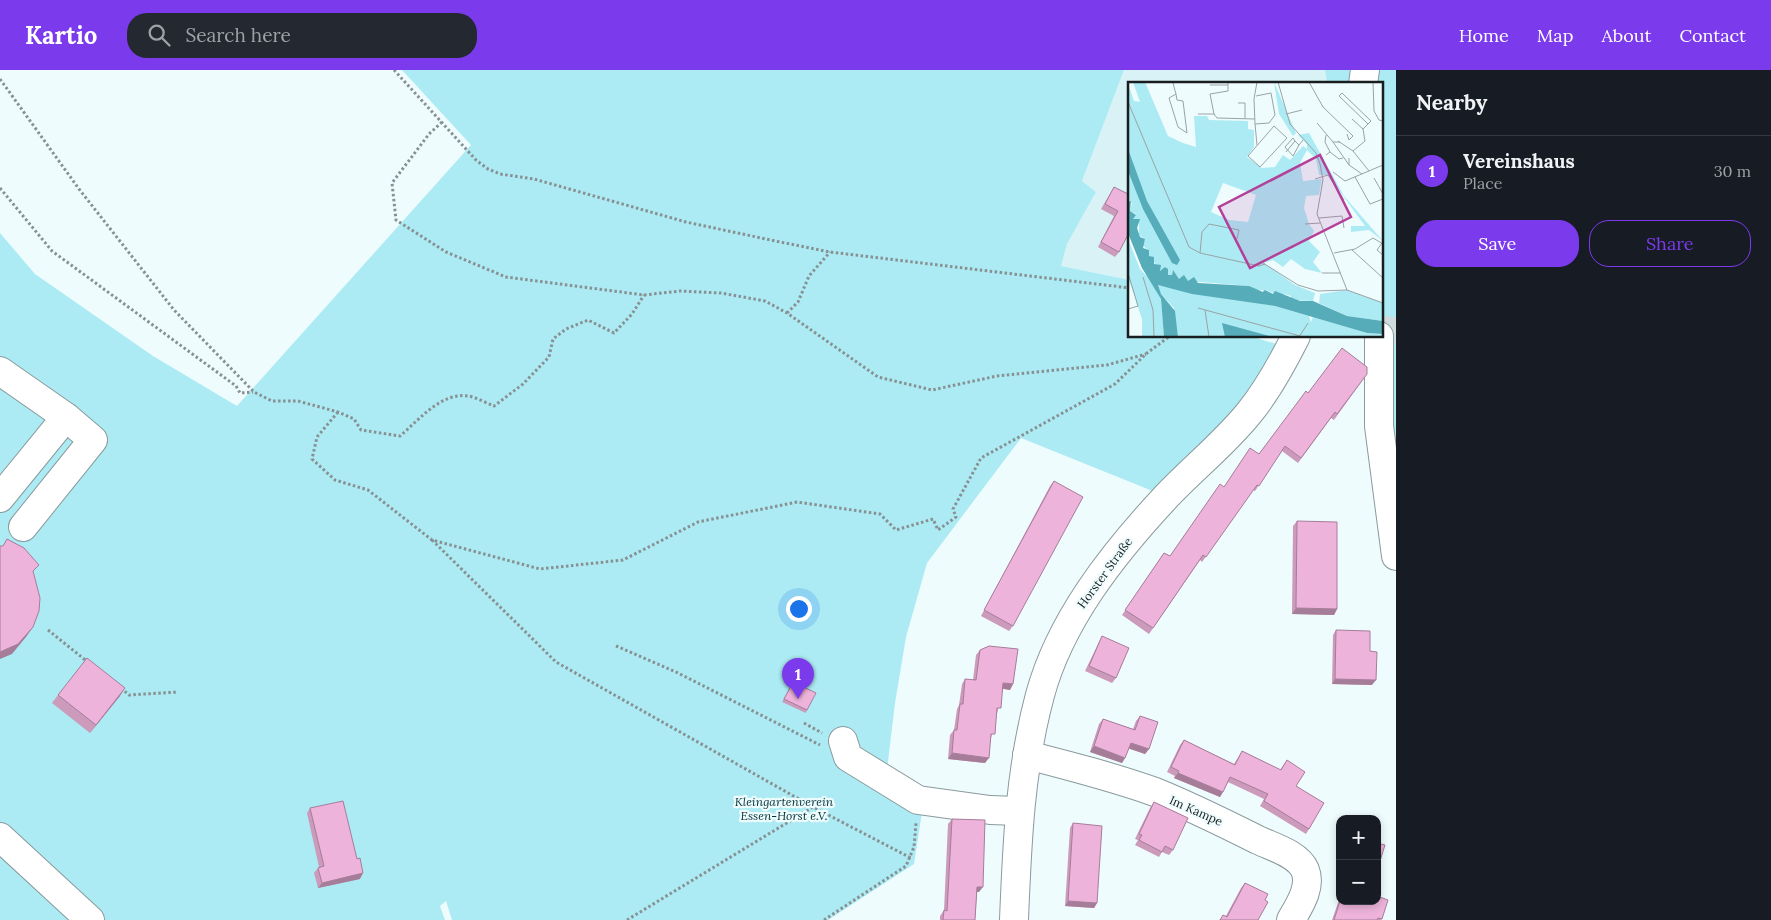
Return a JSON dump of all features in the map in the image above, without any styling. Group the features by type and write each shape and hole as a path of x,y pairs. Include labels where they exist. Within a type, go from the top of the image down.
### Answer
{"street":[{"name":"Horster Straße","path":"1014,920 1018,811 1040,694 1058,647 1080,604 1120,548 1249,413 1295,338"},
{"path":"1379,338 1379,426 1396,556"},
{"path":"0,371 66,417 92,440 23,527"},
{"path":"0,498 66,417"},
{"path":"846,749 918,800 990,810 1018,811"},
{"name":"Im Kampe","path":"1027,756 1101,774 1155,793 1217,819 1291,856 1304,868 1307,876 1305,893 1291,920"},
{"path":"0,838 90,920"}],"path":[{"path":"394,70 476,160 488,169 500,174 534,179 686,222 830,252 1128,288"},
{"path":"0,79 79,189 174,310 254,392 272,401 298,401 338,412 354,419 361,430 400,436 440,401 454,396 468,396 494,406 523,384 549,358 553,339 566,329 588,320 614,333 632,314 644,295"},
{"path":"442,122 429,134 392,183 396,220 446,252 506,277 644,295 680,291 721,293 765,301 787,313 878,377 932,390 997,376 1107,365 1147,353"},
{"path":"0,188 52,251 236,386 240,393 254,392"},
{"path":"787,313 798,302 809,276 830,252"},
{"path":"432,540 540,568 623,560 698,522 797,502 880,514 896,530 933,519 938,530 956,518 954,509 982,458 1115,384 1147,353 1167,338"},
{"path":"338,412 317,437 312,460 335,480 368,490 432,540 556,662 814,807 911,858"},
{"path":"48,630 92,666"},
{"path":"616,646 676,672 834,753 846,749"},
{"path":"114,683 129,695 178,692"},
{"path":"824,920 906,866 911,858 918,800"},
{"path":"627,920 814,807"}],"shaded area":[{"path":"1124,70 1325,70 1327,82 1128,82 1128,280 1061,266 1067,244 1096,192 1082,181"}],"green space":[{"name":"Kleingartenverein Essen-Horst e.V.","path":"402,70 1124,70 1082,181 1096,192 1067,244 1061,266 1128,280 1128,338 1257,338 1286,347 1165,496 1021,438 927,563 906,637 895,703 887,770 925,793 914,864 828,920 452,920 446,901 440,906 445,920 0,920 0,233 35,274 153,356 237,406 471,145"},
{"path":"1325,70 1396,70 1396,546 1382,338 1384,338 1384,82 1327,82"}],"building":[{"path":"1114,187 1128,194 1128,235 1119,252 1101,242 1118,211 1105,204"},
{"path":"1342,348 1367,367 1367,374 1337,414 1335,412 1301,458 1285,446 1259,486 1257,485 1206,557 1203,555 1153,628 1125,610 1164,553 1170,556 1220,484 1224,487 1250,448 1259,454 1306,391 1308,393"},
{"path":"1054,481 1083,497 1013,626 984,610"},
{"path":"1297,521 1337,522 1337,609 1296,608"},
{"path":"7,539 24,548 39,565 33,571 40,598 39,611 33,627 18,644 0,652 0,546 3,546"},
{"path":"1336,630 1370,631 1370,651 1377,652 1376,680 1335,679"},
{"path":"1102,636 1129,648 1116,678 1089,666"},
{"path":"989,646 1018,649 1013,684 1003,683 1001,708 997,708 995,734 991,734 989,758 952,753 954,730 957,730 960,704 963,704 965,679 976,680 980,650"},
{"path":"87,658 125,688 96,725 58,695"},
{"path":"793,682 816,693 807,710 784,699"},
{"path":"1140,716 1158,722 1149,749 1131,743 1125,758 1094,746 1103,719 1135,730"},
{"path":"1184,740 1235,765 1242,751 1281,770 1287,760 1305,772 1296,786 1324,803 1309,829 1264,801 1268,794 1230,777 1223,792 1178,773 1179,771 1171,767"},
{"path":"343,801 357,859 360,858 363,873 322,883 318,868 324,866 310,808"},
{"path":"1154,802 1188,818 1173,850 1165,846 1162,852 1139,840 1142,835 1139,834"},
{"path":"952,819 985,820 983,887 977,887 975,920 943,920 944,910 947,911"},
{"path":"1073,823 1102,826 1097,903 1068,901"},
{"path":"1381,844 1385,845 1381,858"},
{"path":"1245,883 1268,894 1265,900 1268,902 1258,920 1220,920 1223,915 1227,917"},
{"path":"1381,897 1388,900 1382,919 1334,920 1339,905 1381,905"}],"tunnel":[{"path":"1384,330 1396,331"}],"place":[{"name":"Vereinshaus","path":"798,699"}]}
